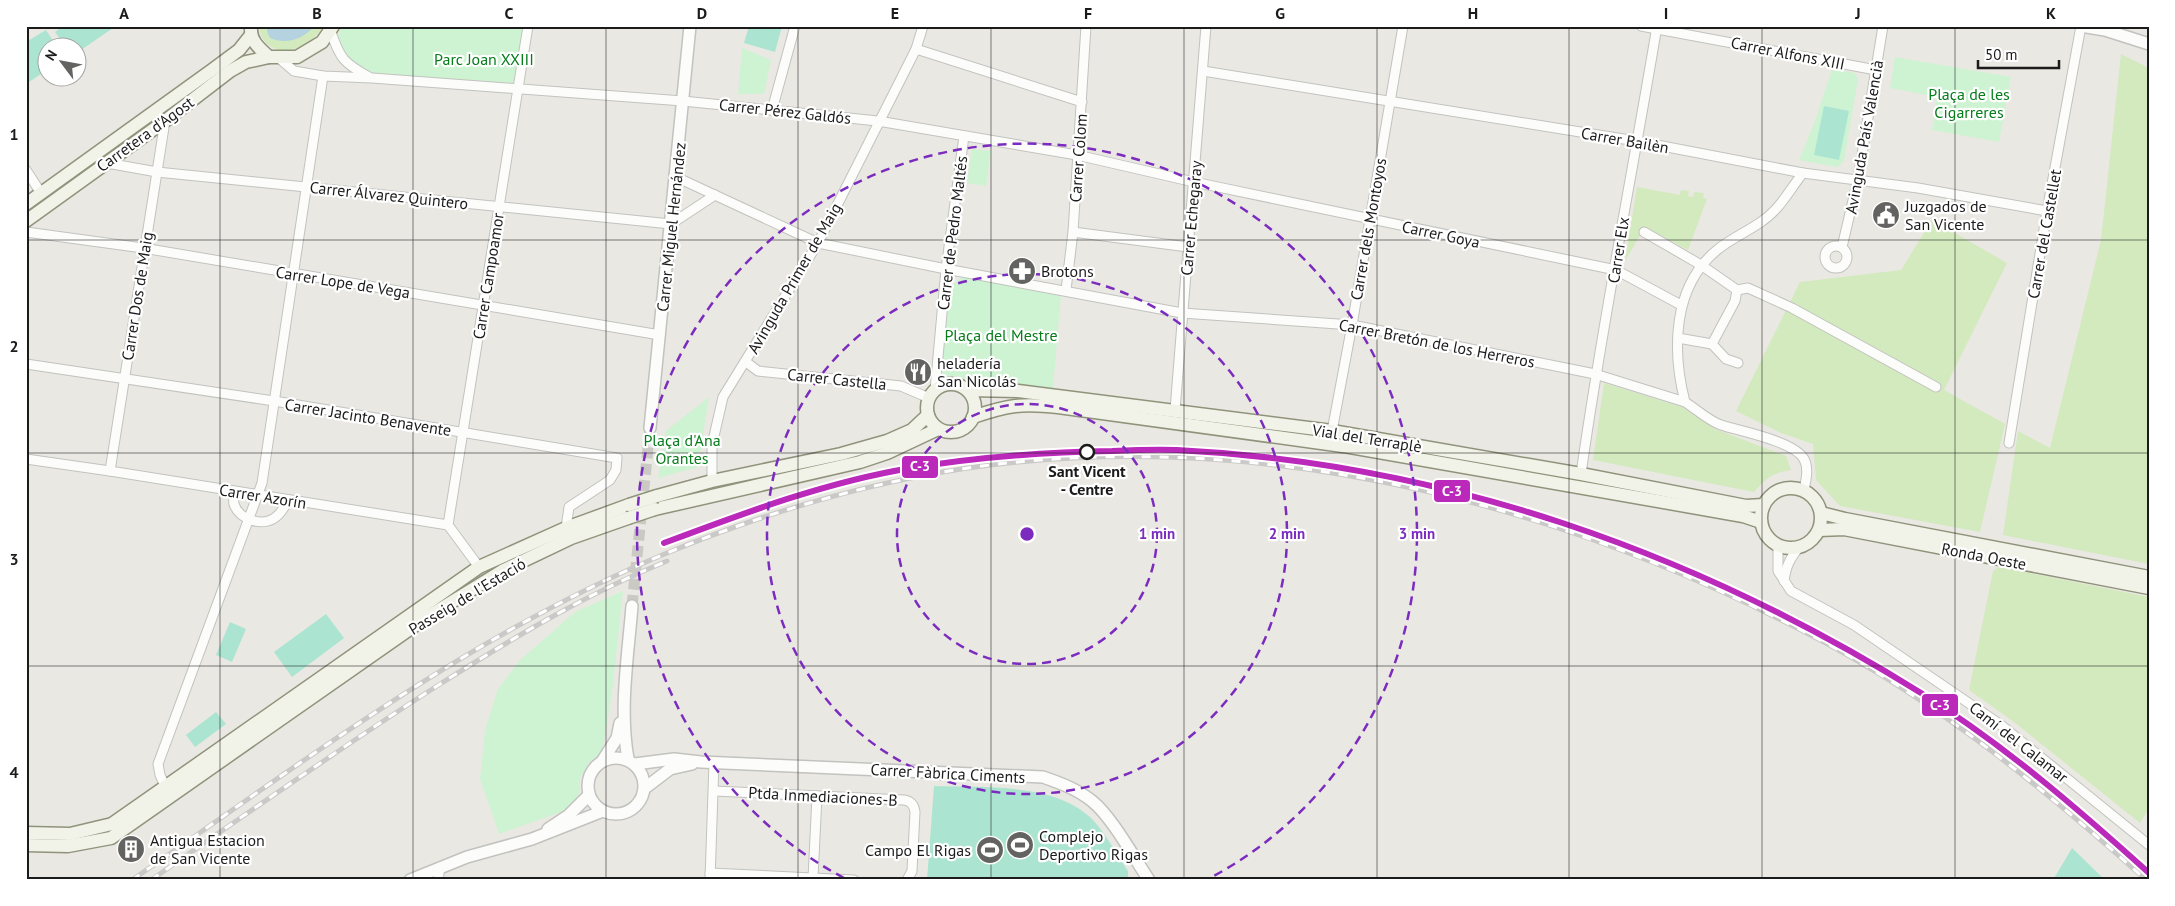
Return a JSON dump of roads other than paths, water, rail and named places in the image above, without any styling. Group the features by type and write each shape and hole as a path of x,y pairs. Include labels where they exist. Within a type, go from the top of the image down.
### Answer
{"main road":[{"name":"Carretera d'Agost","path":"26,221 165,121 230,71 246,62 297,57 309,52 322,42 332,29"},
{"name":"Carretera d'Agost","path":"26,204 232,55 251,30"},
{"path":"251,30 256,46 274,58"},
{"path":"41,194 50,204"},
{"path":"952,384 958,384 968,390 975,406 970,424 958,431 952,432 938,429 928,415 932,394 940,386 952,384"},
{"name":"Vial del Terraplè","path":"968,390 1018,391 1332,431 1581,474 1746,506 1763,505"},
{"name":"Vial del Terraplè","path":"973,418 996,409 1019,404 1068,409 1350,447 1724,513 1761,522"},
{"name":"Passeig de l'Estació","path":"165,786 479,567 566,528 657,496 712,481 841,454 887,441 912,430 928,415"},
{"name":"Passeig de l'Estació","path":"26,845 68,846 110,838 150,812 424,619 502,572 571,538 655,509 860,462 894,450 938,429"},
{"path":"1792,487 1804,490 1816,499 1821,513 1819,530 1813,539 1800,546 1786,548 1778,546 1768,538 1761,522 1763,505 1770,495 1780,489 1792,487"},
{"name":"Ronda Oeste","path":"1821,513 1845,520 2149,577"},
{"name":"Ronda Oeste","path":"1819,530 1844,529 2149,588"},
{"path":"26,833 70,834 112,824 165,786"}],"street":[{"name":"Carrer Campoamor","path":"448,525 528,26"},
{"name":"Carrer Miguel Hernández","path":"650,428 690,26"},
{"path":"772,110 796,26"},
{"name":"Avinguda Primer de Maig","path":"712,481 712,445 723,397 818,243 916,49 923,26"},
{"name":"Carrer Colom","path":"1066,290 1073,232 1086,26"},
{"name":"Carrer Echegaray","path":"1175,410 1206,26"},
{"name":"Carrer dels Montoyos","path":"1332,431 1404,26"},
{"name":"Carrer Alfons XIII","path":"1640,26 1876,70"},
{"name":"Avinguda País Valencià","path":"1842,247 1858,179 1883,26"},
{"path":"2081,26 2105,30 2149,44"},
{"name":"Carrer del Castellet","path":"2009,443 2047,211 2081,26"},
{"name":"Carrer Elx","path":"1581,474 1595,374 1616,270 1636,141 1657,28"},
{"name":"Carrer Pérez Galdós","path":"332,29 339,56 355,69 372,78"},
{"path":"916,49 1082,102"},
{"name":"Carrer Pérez Galdós","path":"274,58 294,71 323,76 682,101 878,121 1077,156 1194,182"},
{"name":"Carrer Bailèn","path":"1203,71 1636,141 1804,173 1858,179 2047,211"},
{"path":"165,786 158,764 262,483 323,76"},
{"name":"Carrer Dos de Maig","path":"110,471 143,248 165,121"},
{"name":"Carrer de Pedro Maltés","path":"932,394 964,136"},
{"name":"Carrer Álvarez Quintero","path":"107,163 157,172 671,224"},
{"path":"26,170 41,194"},
{"path":"1685,402 1678,376 1678,338 1681,305 1701,265 1716,251 1775,210 1804,173"},
{"name":"Carrer Bretón de los Herreros","path":"676,177 818,243 1182,313 1352,325 1595,374 1685,402 1719,425 1773,440 1798,453 1804,459 1807,473 1804,490"},
{"name":"Carrer Goya","path":"1194,182 1616,270 1681,305"},
{"path":"671,224 715,195"},
{"name":"Carrer Lope de Vega","path":"26,232 143,248 660,335"},
{"path":"1073,232 1188,247"},
{"path":"1644,232 1701,265 1737,290 1748,288 1792,308 1936,387"},
{"path":"1712,344 1735,301 1737,290"},
{"path":"1678,338 1712,344 1726,359 1738,363"},
{"name":"Carrer Castella","path":"746,362 758,371 901,386 932,394"},
{"name":"Carrer Jacinto Benavente","path":"26,364 274,401 617,458 616,470 610,480 570,508 566,528"},
{"name":"Carrer Azorín","path":"26,459 448,525"},
{"path":"234,492 234,503 241,514 249,520 263,522 276,517 289,500"},
{"path":"448,525 479,567"},
{"path":"1778,546 1778,571 1784,581"},
{"path":"1784,581 1786,565 1800,546"},
{"name":"Camí del Calamar","path":"1784,581 1791,591 1854,625 2001,725 2149,845"},
{"path":"625,694 617,738 603,760 591,771 587,787 594,804 602,811 616,815 630,811 640,802 645,788 644,776 631,761 624,739 625,694 632,606"},
{"path":"603,760 615,757 631,761"},
{"name":"Carrer Fàbrica Ciments","path":"631,761 674,759 702,762 1043,778 1069,786 1093,802 1110,822 1149,880"},
{"name":"Carrer Fàbrica Ciments","path":"645,788 670,769 702,762"},
{"path":"714,762 710,876 854,880"},
{"name":"Ptda Inmediaciones-B","path":"714,791 904,800 912,804 915,812 912,871 907,880"},
{"path":"532,839 569,815 589,795"},
{"path":"813,878 817,796"},
{"path":"410,880 467,857 532,839 602,811"},
{"path":"438,880 440,867"}],"water":[{"path":"267,26 314,26 310,31 294,40 282,41 270,38"}],"tunnel":[{"path":"632,606 650,428"}],"railway":[{"path":"132,880 325,746 457,661 595,585 667,553 785,510 866,488 949,471 990,465 1098,457 1206,459 1313,470 1419,490 1524,517 1626,552 1726,594 1822,641 1908,692 2031,782 2146,880"},
{"path":"151,880 329,757 465,668 521,634 578,603 667,561"}],"place":[{"name":"Juzgados de San Vicente","path":"1886,215"},
{"name":"Brotons","path":"1022,271"},
{"name":"heladería San Nicolás","path":"918,372"},
{"name":"Sant Vicent - Centre","path":"1087,452"},
{"name":"Complejo Deportivo Rigas","path":"1020,845"},
{"name":"Antigua Estacion de San Vicente","path":"131,849"},
{"name":"Campo El Rigas","path":"990,850"}],"park label":[{"name":"Parc Joan XXIII","path":"484,59"},
{"name":"Plaça de les Cigarreres","path":"1969,103"},
{"name":"Plaça del Mestre","path":"1001,335"},
{"name":"Plaça d'Ana Orantes","path":"682,449"}]}
